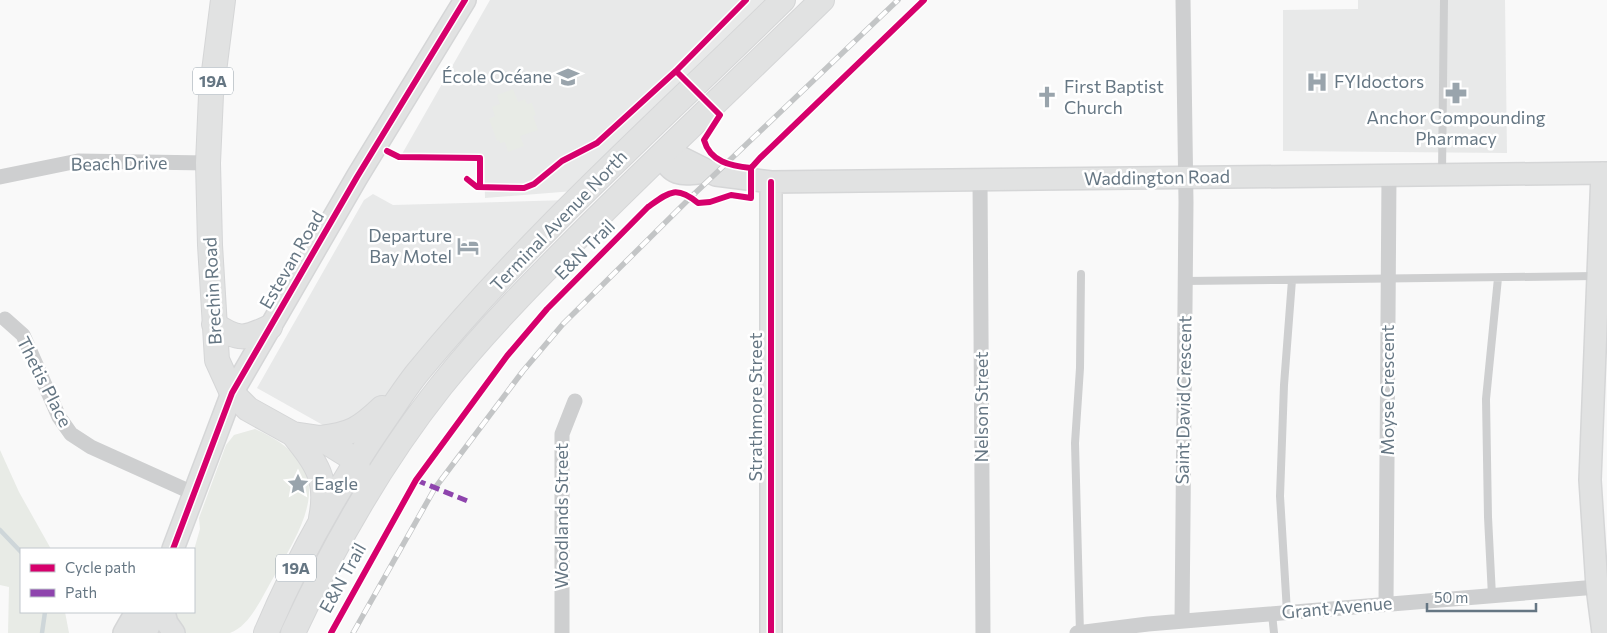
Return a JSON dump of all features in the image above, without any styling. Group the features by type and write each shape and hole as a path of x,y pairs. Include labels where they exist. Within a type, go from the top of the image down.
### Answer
{"main road":[{"name":"Brechin Road","path":"223,0 211,95 208,163 210,245 217,360 232,393 248,409 293,434 320,438 357,461"},
{"name":"Terminal Avenue North","path":"357,461 417,374 508,272 641,137 783,0"},
{"name":"Terminal Avenue North","path":"363,503 388,462 440,388 485,333 662,154 822,0"},
{"path":"508,272 567,228 637,162 644,157 662,154 662,140 671,125 725,73 745,38"},
{"path":"214,324 236,337 252,336 270,327"},
{"path":"320,438 340,436 362,427 417,374"},
{"path":"293,434 315,461 320,472 324,494 320,525"},
{"path":"357,461 363,503"},
{"name":"19A","path":"270,623 320,525 357,461"},
{"name":"19A","path":"293,633 310,596 363,503"},
{"path":"248,633 270,623"}],"street":[{"name":"Estevan Road","path":"173,548 232,393 357,177 465,0"},
{"name":"Saint David Crescent","path":"1182,621 1186,178 1183,0"},
{"name":"Waddington Road","path":"662,154 673,154 707,172 751,181 771,182 1605,173"},
{"name":"Beach Drive","path":"0,177 78,161 208,163"},
{"path":"1604,633 1597,587 1590,480 1603,276 1605,173"},
{"name":"Moyse Crescent","path":"1386,604 1389,175"},
{"name":"Nelson Street","path":"980,180 983,633"},
{"name":"Strathmore Street","path":"771,182 771,633"},
{"name":"Thetis Place","path":"5,319 22,335 59,416 71,434 91,447 193,493"},
{"name":"Woodlands Street","path":"562,633 562,434 575,401"},
{"name":"Grant Avenue","path":"1079,633 1149,628 1182,621 1597,587"},
{"path":"124,633 135,613"},
{"path":"146,633 155,613"},
{"path":"164,613 167,623 174,633"}],"lane":[{"path":"1442,174 1444,0"},
{"path":"1079,633 1075,443 1080,368 1081,274"},
{"path":"1185,281 1603,276"},
{"path":"1492,596 1488,517 1486,399 1498,278"},
{"path":"1274,633 1280,613 1280,496 1284,385 1292,280"}],"shaded area":[{"name":"École Océane","path":"490,0 768,0 574,191 485,198 484,156 402,154"},
{"path":"1358,0 1505,0 1507,153 1283,151 1283,10 1358,9"},
{"path":"513,89 518,102 525,99 527,104 532,103 536,115 533,116 538,130 520,136 524,146 508,152 505,142 500,143 499,140 497,141 489,119 495,116 492,107 500,104 497,95"},
{"path":"373,194 393,205 568,200 415,369 356,424 330,429 257,388 364,200"},
{"path":"255,429 282,444 299,460 307,477 309,496 305,515 285,558 255,610 244,624 230,633 180,633 169,613 195,613 195,548 200,529 199,518 226,445 234,435"},
{"path":"0,450 19,492 50,548 20,548 20,613 65,613 69,633 8,633 9,587 0,585"}],"waterway":[{"path":"0,530 20,551"},
{"path":"42,633 45,613"}],"railway":[{"path":"353,633 435,488 523,371 563,324 691,197 898,0"}],"marked path":[{"path":"416,480 470,502"}],"cycle path":[{"path":"173,548 232,393 357,177 465,0"},
{"path":"467,179 477,187 524,188 534,184 562,161 597,143 676,71 746,0"},
{"name":"E&N Trail","path":"331,633 416,480 507,356 547,309 648,207 667,194 678,192 698,203 710,202 731,195 751,198 751,168 924,0"},
{"path":"676,71 720,115 704,140 711,153 722,162 751,168"},
{"path":"387,151 399,157 480,158 480,187"},
{"path":"771,182 771,633"}],"place":[{"name":"École Océane","path":"568,77"},
{"name":"FYIdoctors","path":"1317,82"},
{"name":"Anchor Compounding Pharmacy","path":"1456,93"},
{"name":"First Baptist Church","path":"1047,97"},
{"name":"Departure Bay Motel","path":"468,246"},
{"name":"Eagle","path":"298,484"}]}
